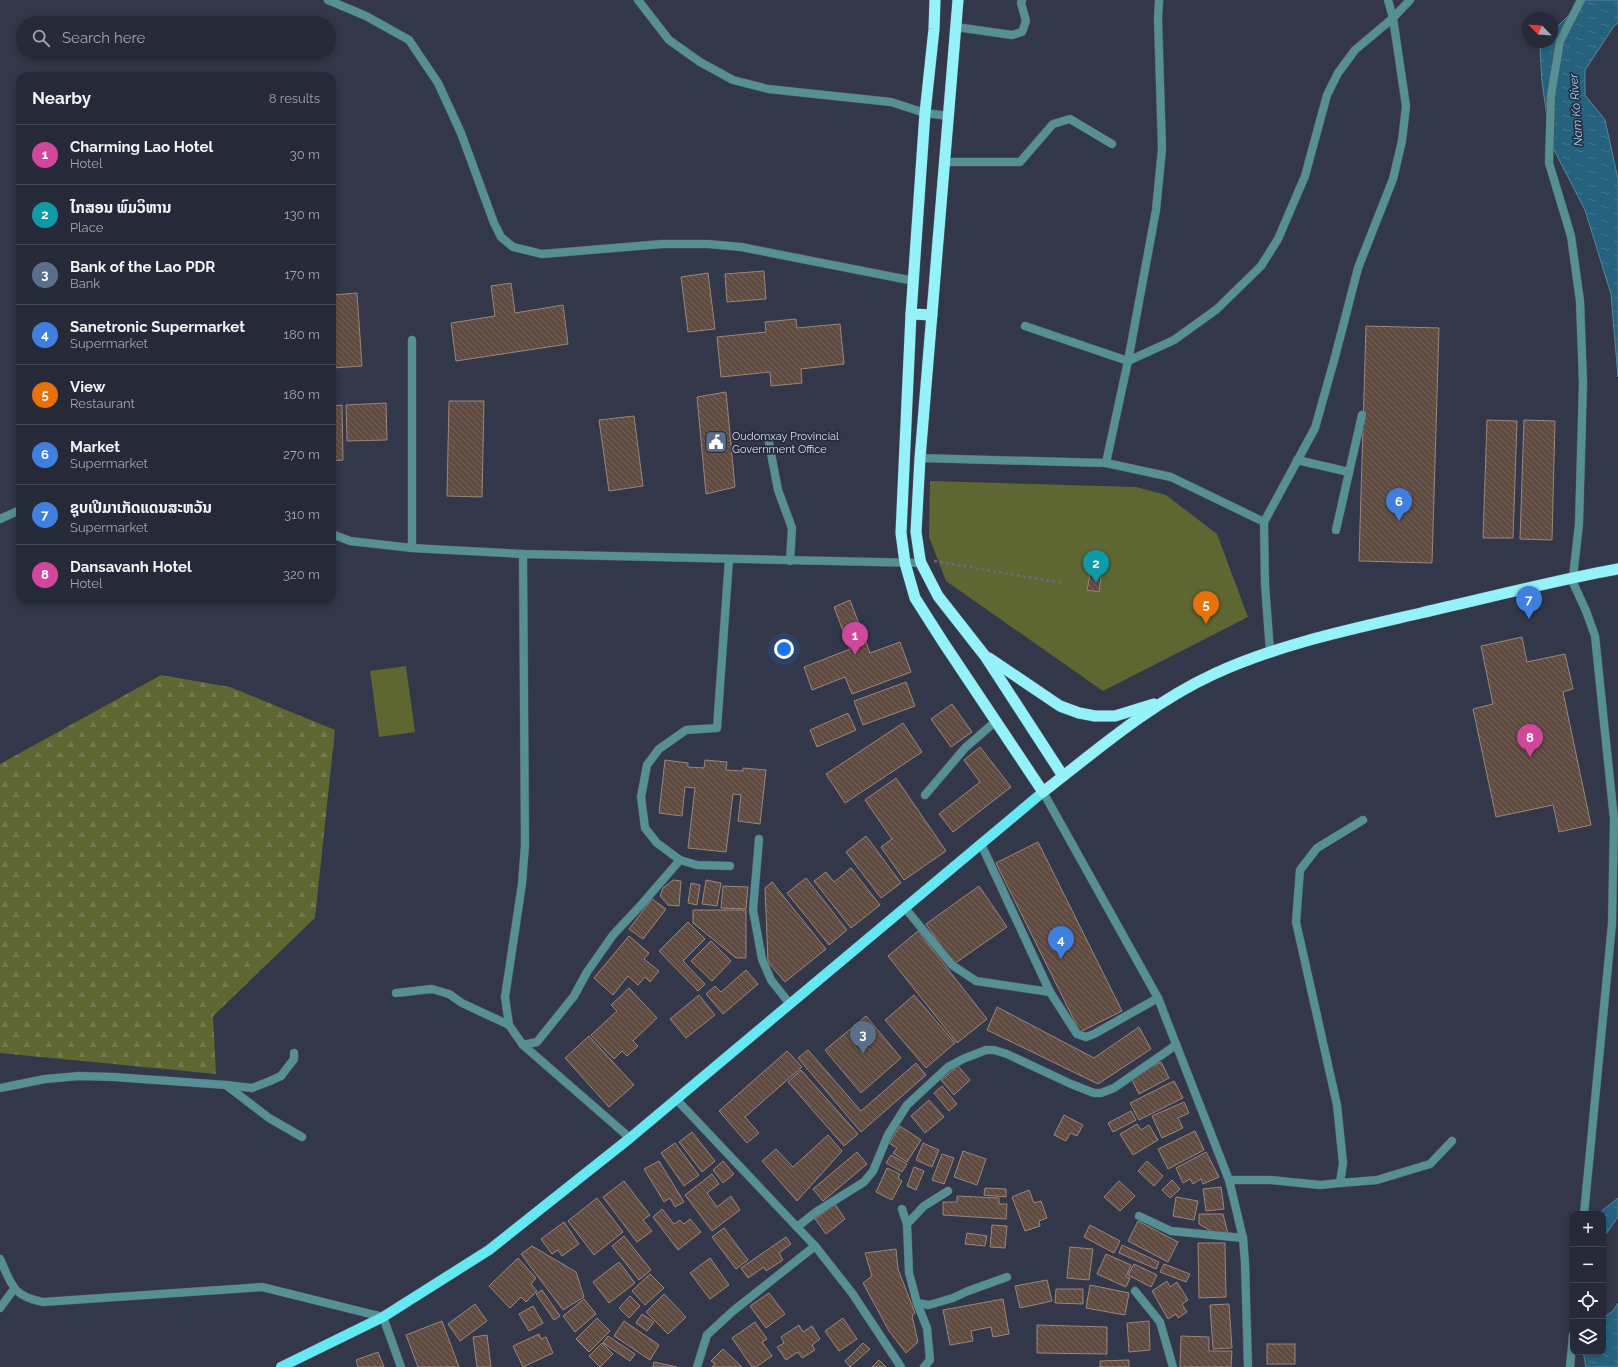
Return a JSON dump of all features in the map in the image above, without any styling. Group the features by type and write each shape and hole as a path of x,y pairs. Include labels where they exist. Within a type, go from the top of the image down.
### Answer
{"highway":[{"path":"935,0 934,29 925,113 911,314 901,533 905,563 916,598 943,642 1043,792 1114,736 1167,699 1213,674 1270,652 1356,628 1574,577 1618,569"},
{"path":"958,0 920,458 916,532 921,561 938,596 985,656 1064,776"},
{"path":"911,314 932,315"},
{"path":"985,656 1060,706 1079,713 1095,716 1115,716 1167,699"}],"main road":[{"path":"281,1367 383,1317 489,1250 630,1138 1043,792"}],"street":[{"path":"328,0 366,16 408,40 438,83 461,133 494,223 502,237 512,247 542,254 662,244 708,244 741,247 914,281"},
{"path":"638,0 670,40 700,62 733,80 768,89 891,102 925,113 949,116"},
{"path":"956,27 1012,35 1022,32 1026,21 1021,3 1022,0"},
{"path":"1106,463 1128,361 1156,210 1162,149 1158,19 1159,0"},
{"path":"1270,652 1265,584 1264,522 1314,428 1335,357 1358,268 1393,179 1402,141 1406,106 1393,18 1388,0"},
{"path":"1025,326 1128,361 1174,340 1217,309 1261,266 1278,239 1305,176 1326,95 1338,73 1354,50 1393,18 1410,0"},
{"path":"1581,0 1560,40 1551,95 1549,162 1571,236 1580,301 1583,383 1579,524 1574,577 1595,636 1614,819 1612,924 1584,1211"},
{"path":"945,162 1020,162 1053,124 1070,119 1112,144"},
{"path":"412,340 412,548"},
{"path":"1336,530 1362,415"},
{"path":"768,438 778,490 792,528 790,561"},
{"path":"920,458 1106,463 1171,477 1264,522"},
{"path":"1297,460 1349,472"},
{"path":"0,519 16,512"},
{"path":"336,536 350,541 412,548 523,554 790,561 905,563 921,561"},
{"path":"523,554 525,845 522,884 505,997 509,1025 523,1044 630,1138"},
{"path":"729,559 717,728 686,730 660,750 647,765 641,797 645,828 657,843 680,860 697,865 730,866"},
{"path":"925,795 965,748 996,721"},
{"path":"1043,792 1158,998 1229,1180 1243,1238 1248,1367"},
{"path":"1340,1183 1343,1163 1337,1105 1296,922 1300,870 1317,848 1363,820"},
{"path":"759,839 753,910 762,959 771,980 790,1004"},
{"path":"982,844 1050,992 1077,1034 1086,1037 1094,1034 1158,998"},
{"path":"523,1044 537,1042 574,996 586,972 612,935 641,905 680,860"},
{"path":"905,908 952,964 976,980 1050,992"},
{"path":"396,993 432,989 449,994 462,1003 509,1025"},
{"path":"797,1228 816,1212 864,1182 873,1170 888,1135 907,1105 948,1067 963,1059 986,1050 994,1050 1007,1054 1071,1084 1094,1093 1101,1093 1114,1088 1176,1045"},
{"path":"0,1088 45,1079 79,1076 226,1084 252,1088 281,1076 294,1059 294,1053"},
{"path":"226,1084 269,1118 302,1137"},
{"path":"676,1099 814,1246 852,1292 901,1367"},
{"path":"1229,1180 1271,1180 1320,1185 1377,1180 1430,1164 1452,1141"},
{"path":"907,1224 924,1206 948,1192"},
{"path":"902,1209 907,1224 909,1273 917,1304 928,1328 930,1360 924,1367"},
{"path":"1139,1216 1171,1231 1243,1238"},
{"path":"697,1367 707,1335 733,1311 814,1246"},
{"path":"0,1259 14,1290 28,1299 43,1302 262,1287 383,1317 401,1367"},
{"path":"917,1304 929,1304 954,1298 1007,1277"},
{"path":"0,1308 14,1290"},
{"path":"1135,1291 1160,1322 1173,1367"},
{"path":"1570,1367 1571,1355"}],"path":[{"path":"921,561 1062,583"}],"green space":[{"path":"930,481 1136,487 1166,495 1217,534 1248,617 1103,691 946,581 929,537"},
{"path":"406,666 415,732 379,737 370,671"},
{"path":"161,675 230,687 335,730 315,918 213,1016 216,1074 0,1053 0,764"}],"water":[{"name":"Nam Ko River","path":"1584,0 1618,0 1618,23 1614,26 1585,70 1585,95 1605,120 1618,179 1618,377 1611,294 1585,210 1551,144 1542,82 1540,49 1558,48 1558,26"},
{"path":"1618,1198 1618,1217 1606,1234 1606,1211 1602,1211"},
{"path":"1618,1303 1618,1367 1586,1367 1584,1355 1606,1355 1606,1316 1613,1311"}],"building":[{"path":"764,271 766,299 727,302 725,274"},
{"path":"708,273 715,329 688,332 681,277"},
{"path":"511,283 515,313 563,305 568,344 456,361 451,323 495,316 491,286"},
{"path":"357,293 362,366 336,368 336,295"},
{"path":"796,319 797,328 840,324 844,364 801,369 802,383 771,386 770,372 721,377 717,337 766,332 765,322"},
{"path":"1366,326 1439,328 1432,563 1359,561"},
{"name":"Oudomxay Provincial Government Office","path":"726,392 735,487 706,494 697,397"},
{"path":"449,401 484,401 482,497 447,496"},
{"path":"386,403 387,440 347,441 346,405"},
{"path":"342,405 343,460 336,461 336,406"},
{"path":"634,416 643,486 609,491 599,420"},
{"path":"1487,420 1517,421 1513,538 1483,538"},
{"path":"1524,420 1555,421 1552,540 1520,539"},
{"path":"1090,574 1101,576 1099,592 1087,590"},
{"path":"850,600 870,653 900,642 911,672 852,694 845,677 812,690 804,667 850,649 834,607"},
{"path":"1522,637 1527,662 1565,654 1573,689 1563,692 1591,825 1559,832 1553,805 1496,817 1473,709 1493,704 1481,646"},
{"path":"906,682 915,706 863,725 854,701"},
{"path":"952,704 972,732 951,747 931,719"},
{"path":"848,713 856,730 817,747 810,730"},
{"path":"903,723 922,752 845,803 826,774"},
{"path":"980,747 1011,787 953,832 939,814 980,782 964,760"},
{"path":"665,760 688,763 688,767 704,768 705,760 727,762 726,770 743,771 743,768 766,770 760,824 738,821 741,795 733,794 726,852 688,848 695,788 685,787 682,816 659,813"},
{"path":"896,778 946,851 904,880 881,847 892,839 865,800"},
{"path":"866,836 901,883 881,898 846,852"},
{"path":"1038,842 1122,1011 1080,1032 996,863"},
{"path":"851,868 880,905 851,928 814,881 826,872 834,882"},
{"path":"806,878 847,930 829,945 787,893"},
{"path":"673,880 681,881 679,906 668,905 660,896 663,888"},
{"path":"706,880 721,883 717,906 702,904"},
{"path":"772,882 826,949 785,982 768,962 765,888"},
{"path":"691,883 700,885 697,905 688,903"},
{"path":"723,886 748,887 746,909 721,908"},
{"path":"979,886 1007,927 954,964 926,924"},
{"path":"652,899 666,909 643,939 629,929"},
{"path":"693,910 746,910 746,958 736,958 693,923"},
{"path":"688,922 705,939 683,961 705,984 698,991 659,951"},
{"path":"918,931 987,1019 957,1043 888,956"},
{"path":"629,936 649,953 644,959 659,971 650,982 645,977 638,985 628,976 613,995 594,978"},
{"path":"711,941 731,961 712,981 691,961"},
{"path":"746,970 758,984 723,1014 706,994 715,986 721,992"},
{"path":"629,988 657,1018 633,1041 638,1046 627,1056 622,1051 614,1059 591,1035 617,1011 611,1005"},
{"path":"699,995 715,1015 686,1038 670,1019"},
{"path":"914,995 955,1043 926,1068 885,1020"},
{"path":"997,1007 1094,1058 1139,1027 1151,1049 1098,1084 987,1030"},
{"path":"866,1016 901,1058 861,1093 825,1050"},
{"path":"589,1036 634,1085 609,1107 565,1058"},
{"path":"808,1050 861,1111 916,1063 926,1075 861,1132 798,1058"},
{"path":"787,1051 802,1067 745,1117 759,1133 747,1143 719,1111"},
{"path":"1161,1062 1169,1078 1139,1094 1131,1078"},
{"path":"958,1066 970,1080 954,1095 941,1080"},
{"path":"801,1070 858,1134 844,1146 788,1082"},
{"path":"1174,1081 1183,1098 1139,1120 1130,1103"},
{"path":"942,1086 957,1104 949,1111 934,1093"},
{"path":"929,1100 944,1117 925,1133 911,1116"},
{"path":"1184,1102 1189,1113 1178,1118 1183,1128 1162,1138 1152,1116"},
{"path":"1131,1111 1136,1120 1113,1132 1108,1123"},
{"path":"1064,1115 1083,1125 1077,1136 1070,1133 1066,1141 1054,1135"},
{"path":"1137,1124 1141,1130 1149,1125 1158,1140 1133,1155 1120,1134"},
{"path":"900,1126 921,1140 907,1162 893,1153 897,1148 889,1143"},
{"path":"1195,1131 1204,1150 1168,1169 1158,1149"},
{"path":"692,1132 715,1161 702,1172 679,1142"},
{"path":"828,1135 842,1151 797,1201 762,1161 776,1149 793,1167"},
{"path":"675,1143 699,1175 684,1186 661,1153"},
{"path":"923,1143 939,1150 932,1167 916,1160"},
{"path":"963,1151 986,1159 977,1185 954,1177"},
{"path":"857,1152 867,1164 823,1201 813,1189"},
{"path":"1206,1152 1219,1177 1203,1184 1201,1179 1193,1184 1190,1179 1183,1183 1176,1168"},
{"path":"942,1154 954,1158 944,1184 932,1180"},
{"path":"891,1155 907,1164 902,1172 886,1163"},
{"path":"659,1161 684,1202 675,1207 670,1198 664,1202 644,1169"},
{"path":"723,1161 734,1174 723,1183 713,1170"},
{"path":"1147,1161 1163,1176 1154,1186 1138,1171"},
{"path":"914,1167 924,1171 916,1190 907,1186"},
{"path":"887,1168 900,1174 898,1178 902,1181 892,1200 876,1192"},
{"path":"712,1174 719,1184 707,1193 717,1207 731,1196 740,1210 712,1231 685,1195"},
{"path":"1172,1180 1180,1189 1170,1198 1162,1190"},
{"path":"624,1181 650,1215 643,1220 652,1231 637,1242 603,1197"},
{"path":"1119,1181 1135,1196 1120,1211 1104,1197"},
{"path":"1221,1187 1224,1209 1206,1211 1203,1189"},
{"path":"985,1188 1006,1189 1006,1197 984,1195"},
{"path":"1029,1190 1034,1203 1041,1201 1047,1218 1039,1221 1040,1226 1025,1231 1012,1197"},
{"path":"957,1196 999,1198 999,1204 1007,1204 1006,1219 943,1215 943,1202 957,1202"},
{"path":"1176,1197 1198,1201 1194,1220 1173,1216"},
{"path":"597,1198 623,1232 594,1255 568,1221"},
{"path":"835,1204 845,1219 826,1234 815,1219"},
{"path":"662,1209 674,1224 680,1220 684,1224 690,1219 701,1232 678,1250 653,1217"},
{"path":"1199,1214 1223,1214 1228,1234 1216,1234 1199,1224"},
{"path":"1138,1221 1178,1242 1168,1262 1128,1241"},
{"path":"564,1222 579,1244 562,1256 558,1250 552,1254 541,1239"},
{"path":"992,1225 1007,1226 1005,1248 990,1247"},
{"path":"1090,1225 1120,1241 1114,1253 1084,1237"},
{"path":"724,1228 748,1260 736,1269 712,1237"},
{"path":"967,1233 987,1236 985,1246 965,1244"},
{"path":"624,1236 651,1270 639,1280 612,1246"},
{"path":"786,1237 791,1244 779,1253 783,1260 766,1271 764,1267 748,1278 741,1268"},
{"path":"1198,1243 1225,1243 1226,1297 1199,1298"},
{"path":"1122,1245 1159,1262 1156,1269 1119,1253"},
{"path":"532,1246 576,1272 584,1297 563,1310 521,1254"},
{"path":"1070,1247 1093,1249 1089,1280 1067,1278"},
{"path":"896,1249 898,1269 915,1313 912,1316 918,1342 906,1353 889,1331 863,1283 872,1276 865,1253"},
{"path":"1106,1254 1131,1265 1126,1277 1130,1278 1126,1287 1097,1274"},
{"path":"518,1258 536,1278 531,1284 537,1291 526,1302 521,1297 510,1308 489,1286"},
{"path":"710,1258 729,1285 710,1299 690,1273"},
{"path":"619,1262 635,1283 609,1303 593,1282"},
{"path":"1134,1264 1157,1275 1151,1287 1128,1275"},
{"path":"1164,1264 1190,1274 1186,1282 1160,1272"},
{"path":"650,1274 664,1288 645,1305 632,1291"},
{"path":"1047,1280 1052,1301 1020,1308 1015,1286"},
{"path":"1167,1281 1170,1287 1177,1282 1188,1300 1182,1304 1187,1312 1178,1318 1176,1314 1168,1319 1152,1291"},
{"path":"1090,1285 1129,1293 1125,1315 1086,1308"},
{"path":"1056,1289 1083,1289 1083,1304 1055,1303"},
{"path":"542,1290 560,1316 554,1320 536,1294"},
{"path":"769,1293 785,1314 766,1328 750,1306"},
{"path":"664,1294 686,1317 668,1334 646,1312"},
{"path":"630,1296 640,1306 629,1318 619,1308"},
{"path":"584,1299 596,1314 575,1332 563,1316"},
{"path":"1003,1299 1009,1334 993,1337 991,1327 971,1331 973,1341 950,1345 943,1310"},
{"path":"475,1304 487,1321 460,1341 448,1324"},
{"path":"1229,1304 1232,1348 1213,1349 1210,1305"},
{"path":"533,1306 543,1323 529,1331 519,1314"},
{"path":"642,1314 654,1322 647,1331 636,1323"},
{"path":"597,1318 610,1331 589,1352 576,1339"},
{"path":"843,1318 857,1339 839,1351 825,1331"},
{"path":"442,1321 459,1367 418,1367 406,1335"},
{"path":"624,1321 659,1345 650,1360 614,1336"},
{"path":"1149,1321 1150,1350 1129,1352 1127,1323"},
{"path":"755,1322 767,1339 762,1342 772,1356 756,1367 752,1367 732,1338"},
{"path":"799,1325 803,1332 812,1326 820,1339 812,1345 815,1350 802,1358 798,1352 786,1360 777,1347 784,1343 781,1337"},
{"path":"1037,1325 1107,1327 1107,1354 1037,1353"},
{"path":"539,1334 541,1339 546,1337 553,1353 523,1367 513,1346"},
{"path":"487,1335 491,1367 477,1367 473,1337"},
{"path":"608,1336 635,1354 630,1361 603,1343"},
{"path":"1181,1336 1209,1337 1209,1351 1232,1351 1231,1367 1180,1367"},
{"path":"602,1343 613,1354 600,1367 589,1356"},
{"path":"863,1343 870,1349 850,1367 845,1361"},
{"path":"1267,1344 1295,1344 1295,1364 1267,1364"},
{"path":"723,1349 742,1367 712,1367 715,1364 711,1361"},
{"path":"378,1352 384,1367 358,1367 356,1360"},
{"path":"879,1360 886,1367 872,1367"},
{"path":"1129,1360 1129,1367 1100,1367 1100,1361"},
{"path":"654,1362 677,1367 653,1367"}],"place":[{"name":"Oudomxay Provincial Government Office","path":"716,442"},
{"name":"Market","path":"1399,521"},
{"name":"ໄກສອນ ພົມວິຫານ","path":"1096,583"},
{"name":"ຊຸບເປີມາເກັດແດນສະຫວັນ","path":"1529,619"},
{"name":"View","path":"1206,624"},
{"name":"Charming Lao Hotel","path":"855,655"},
{"name":"Dansavanh Hotel","path":"1530,757"},
{"name":"Sanetronic Supermarket","path":"1061,959"},
{"name":"Bank of the Lao PDR","path":"863,1054"}]}
